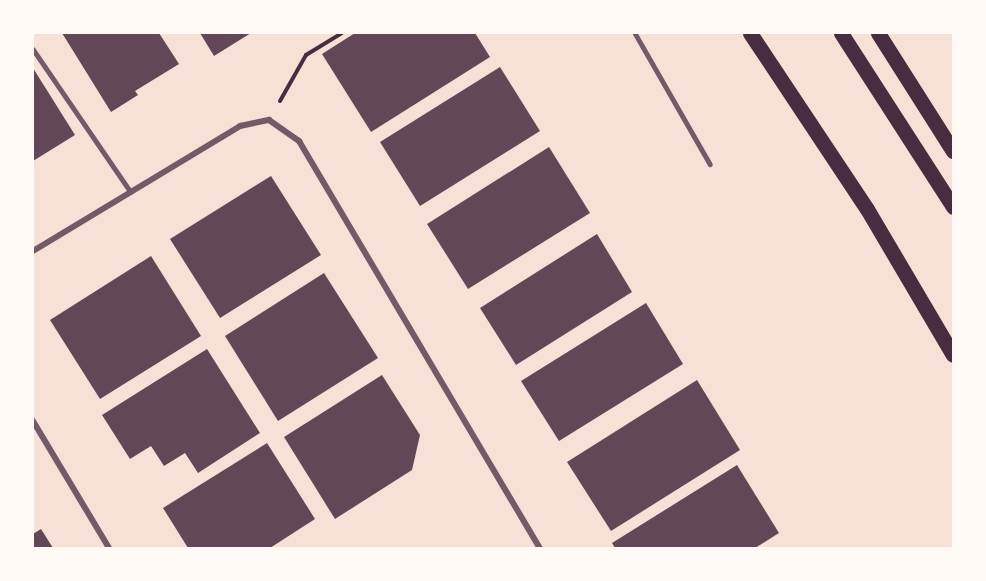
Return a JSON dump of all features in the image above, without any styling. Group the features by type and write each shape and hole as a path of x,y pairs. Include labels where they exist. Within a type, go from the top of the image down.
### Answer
{"main road":[{"path":"750,33 867,209 953,355"},
{"path":"841,33 953,207"},
{"path":"879,33 953,151"}],"street":[{"path":"33,251 240,126 269,120 299,141 540,548"},
{"path":"33,421 109,548"}],"lane":[{"path":"635,33 710,164"},
{"path":"33,49 131,192"}],"path":[{"path":"269,120 306,55 342,33"}],"building":[{"path":"62,33 159,33 179,64 135,91 138,95 111,112"},
{"path":"200,33 251,33 214,56"},
{"path":"355,33 475,33 490,57 371,132 322,54"},
{"path":"500,67 540,131 420,206 380,142"},
{"path":"33,68 75,135 33,161"},
{"path":"549,147 590,213 468,289 427,224"},
{"path":"271,176 321,255 220,318 170,239"},
{"path":"597,234 632,292 516,365 480,308"},
{"path":"151,256 201,336 100,399 50,320"},
{"path":"324,273 378,358 278,421 225,336"},
{"path":"646,303 683,364 559,441 521,381"},
{"path":"207,349 260,433 198,473 185,453 164,466 151,446 130,459 102,415"},
{"path":"382,375 420,435 412,470 335,519 284,437"},
{"path":"697,380 740,450 611,531 567,462"},
{"path":"267,443 315,519 270,548 188,548 163,508"},
{"path":"737,465 779,533 755,548 615,548 612,543"},
{"path":"41,529 53,548 33,548 33,534"}]}
